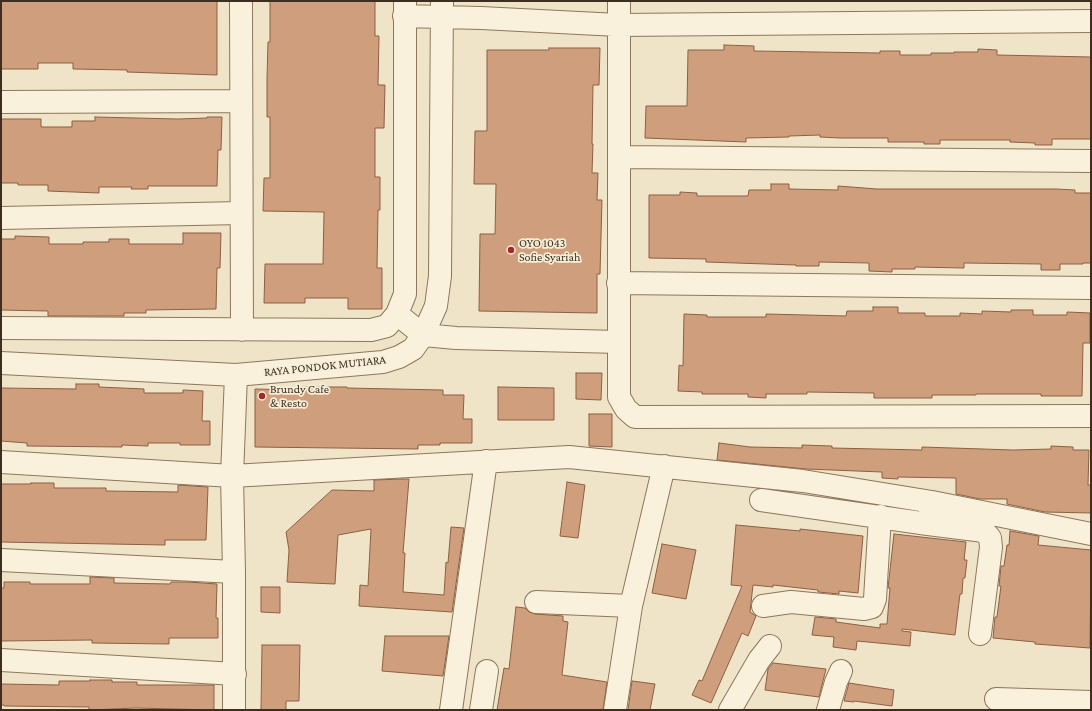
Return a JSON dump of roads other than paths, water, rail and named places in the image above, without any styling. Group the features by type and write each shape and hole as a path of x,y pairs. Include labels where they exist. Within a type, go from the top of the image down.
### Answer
{"street":[{"path":"241,1 240,101 242,330"},
{"path":"619,1 619,397 626,409 635,417 1091,416"},
{"path":"1,328 371,330 387,326 396,314 405,294 404,9 442,9 618,25 1091,21"},
{"name":"RAYA PONDOK MUTIARA","path":"1,363 236,375 383,362 399,357 413,349 423,335 436,306 440,276 442,9"},
{"path":"1,102 240,101"},
{"path":"619,157 1091,161"},
{"path":"1,218 242,213"},
{"path":"618,283 1091,288"},
{"path":"396,314 423,335 456,338 619,342"},
{"path":"234,710 235,674 232,476 236,375"},
{"path":"1,462 232,476 569,457 803,481 932,502 1091,534"},
{"path":"451,710 486,461"},
{"path":"615,710 631,606 664,466"},
{"path":"761,500 984,531 990,538 992,548 980,634"},
{"path":"928,524 932,502"},
{"path":"763,606 791,602 864,609 872,606 875,599 880,516"},
{"path":"1,560 234,572"},
{"path":"536,602 631,606"},
{"path":"730,710 759,660 770,646"},
{"path":"1,660 235,674"},
{"path":"481,710 487,670"},
{"path":"828,710 841,671"},
{"path":"996,699 1091,702"}],"place":[{"name":"OYO 1043 Sofie Syariah","path":"511,250"},
{"name":"Brundy Cafe & Resto","path":"262,396"}]}
